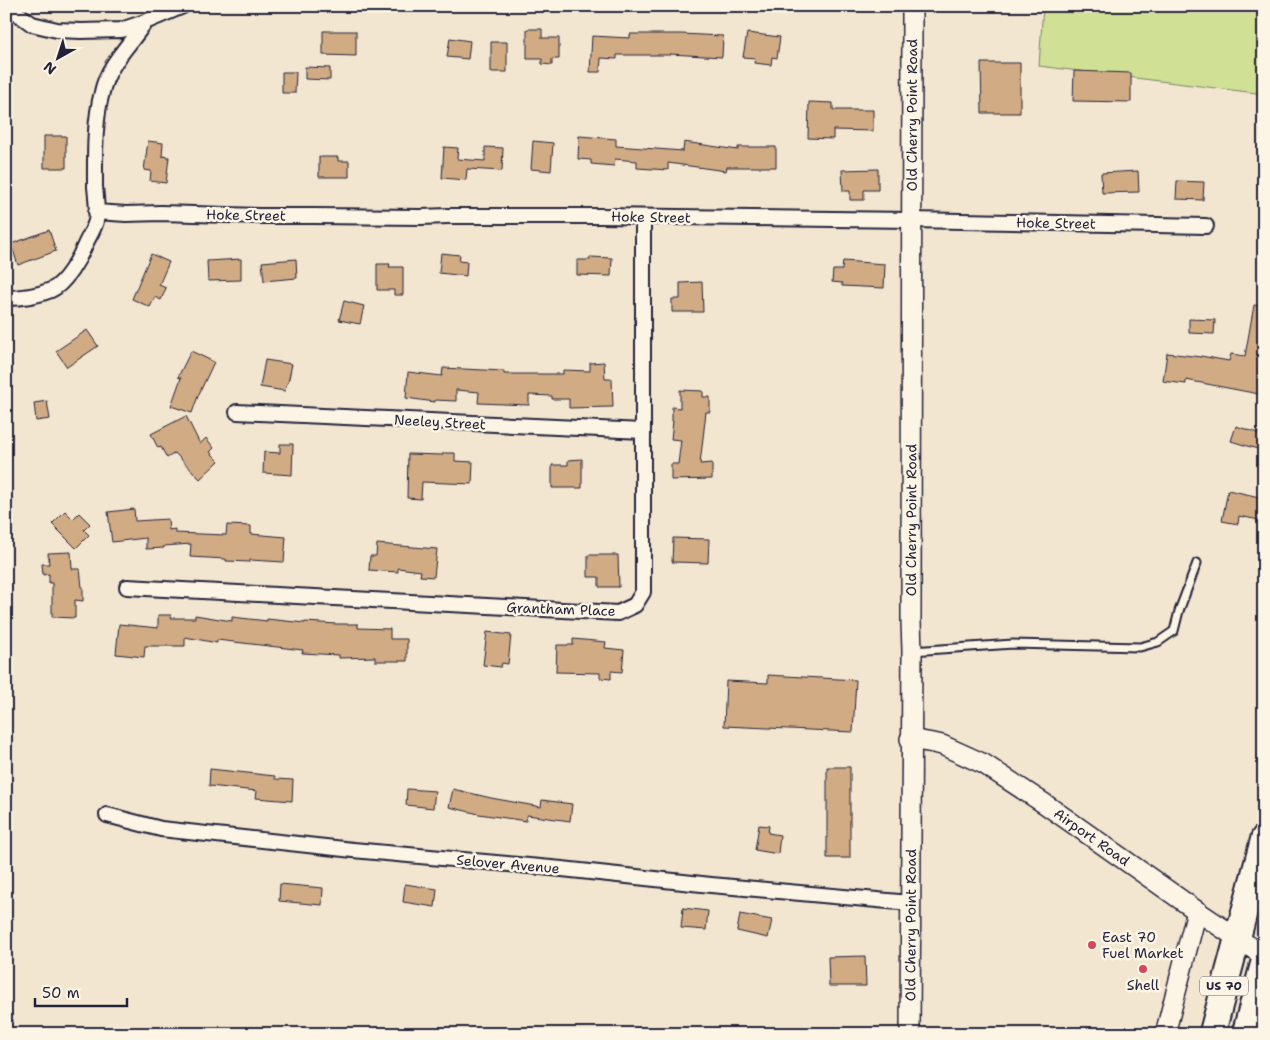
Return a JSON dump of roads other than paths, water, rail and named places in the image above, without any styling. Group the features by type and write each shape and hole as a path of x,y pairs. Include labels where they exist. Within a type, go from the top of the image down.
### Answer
{"highway":[{"name":"US 70","path":"1212,1034 1264,838"},
{"path":"1245,1034 1264,962"}],"street":[{"path":"7,6 32,24 57,30 81,31 121,30 183,6"},
{"name":"Old Cherry Point Road","path":"910,1034 912,6"},
{"path":"6,298 22,298 52,290 75,265 83,250 96,220 96,134 102,90 107,76 120,54 145,22"},
{"name":"Hoke Street","path":"96,212 260,216 911,220 1206,226"},
{"name":"Grantham Place","path":"127,587 618,613 635,605 643,592 643,217"},
{"name":"Neeley Street","path":"237,412 643,431"},
{"name":"Airport Road","path":"910,739 942,745 984,764 1045,804 1264,956"},
{"name":"Selover Avenue","path":"107,815 161,829 363,851 910,903"},
{"path":"1166,1034 1197,911"}],"lane":[{"path":"912,651 1012,644 1140,647 1158,642 1174,631 1179,611 1197,563"}],"place":[{"name":"East 70 Fuel Market","path":"1092,945"},
{"name":"Shell","path":"1143,969"}]}
